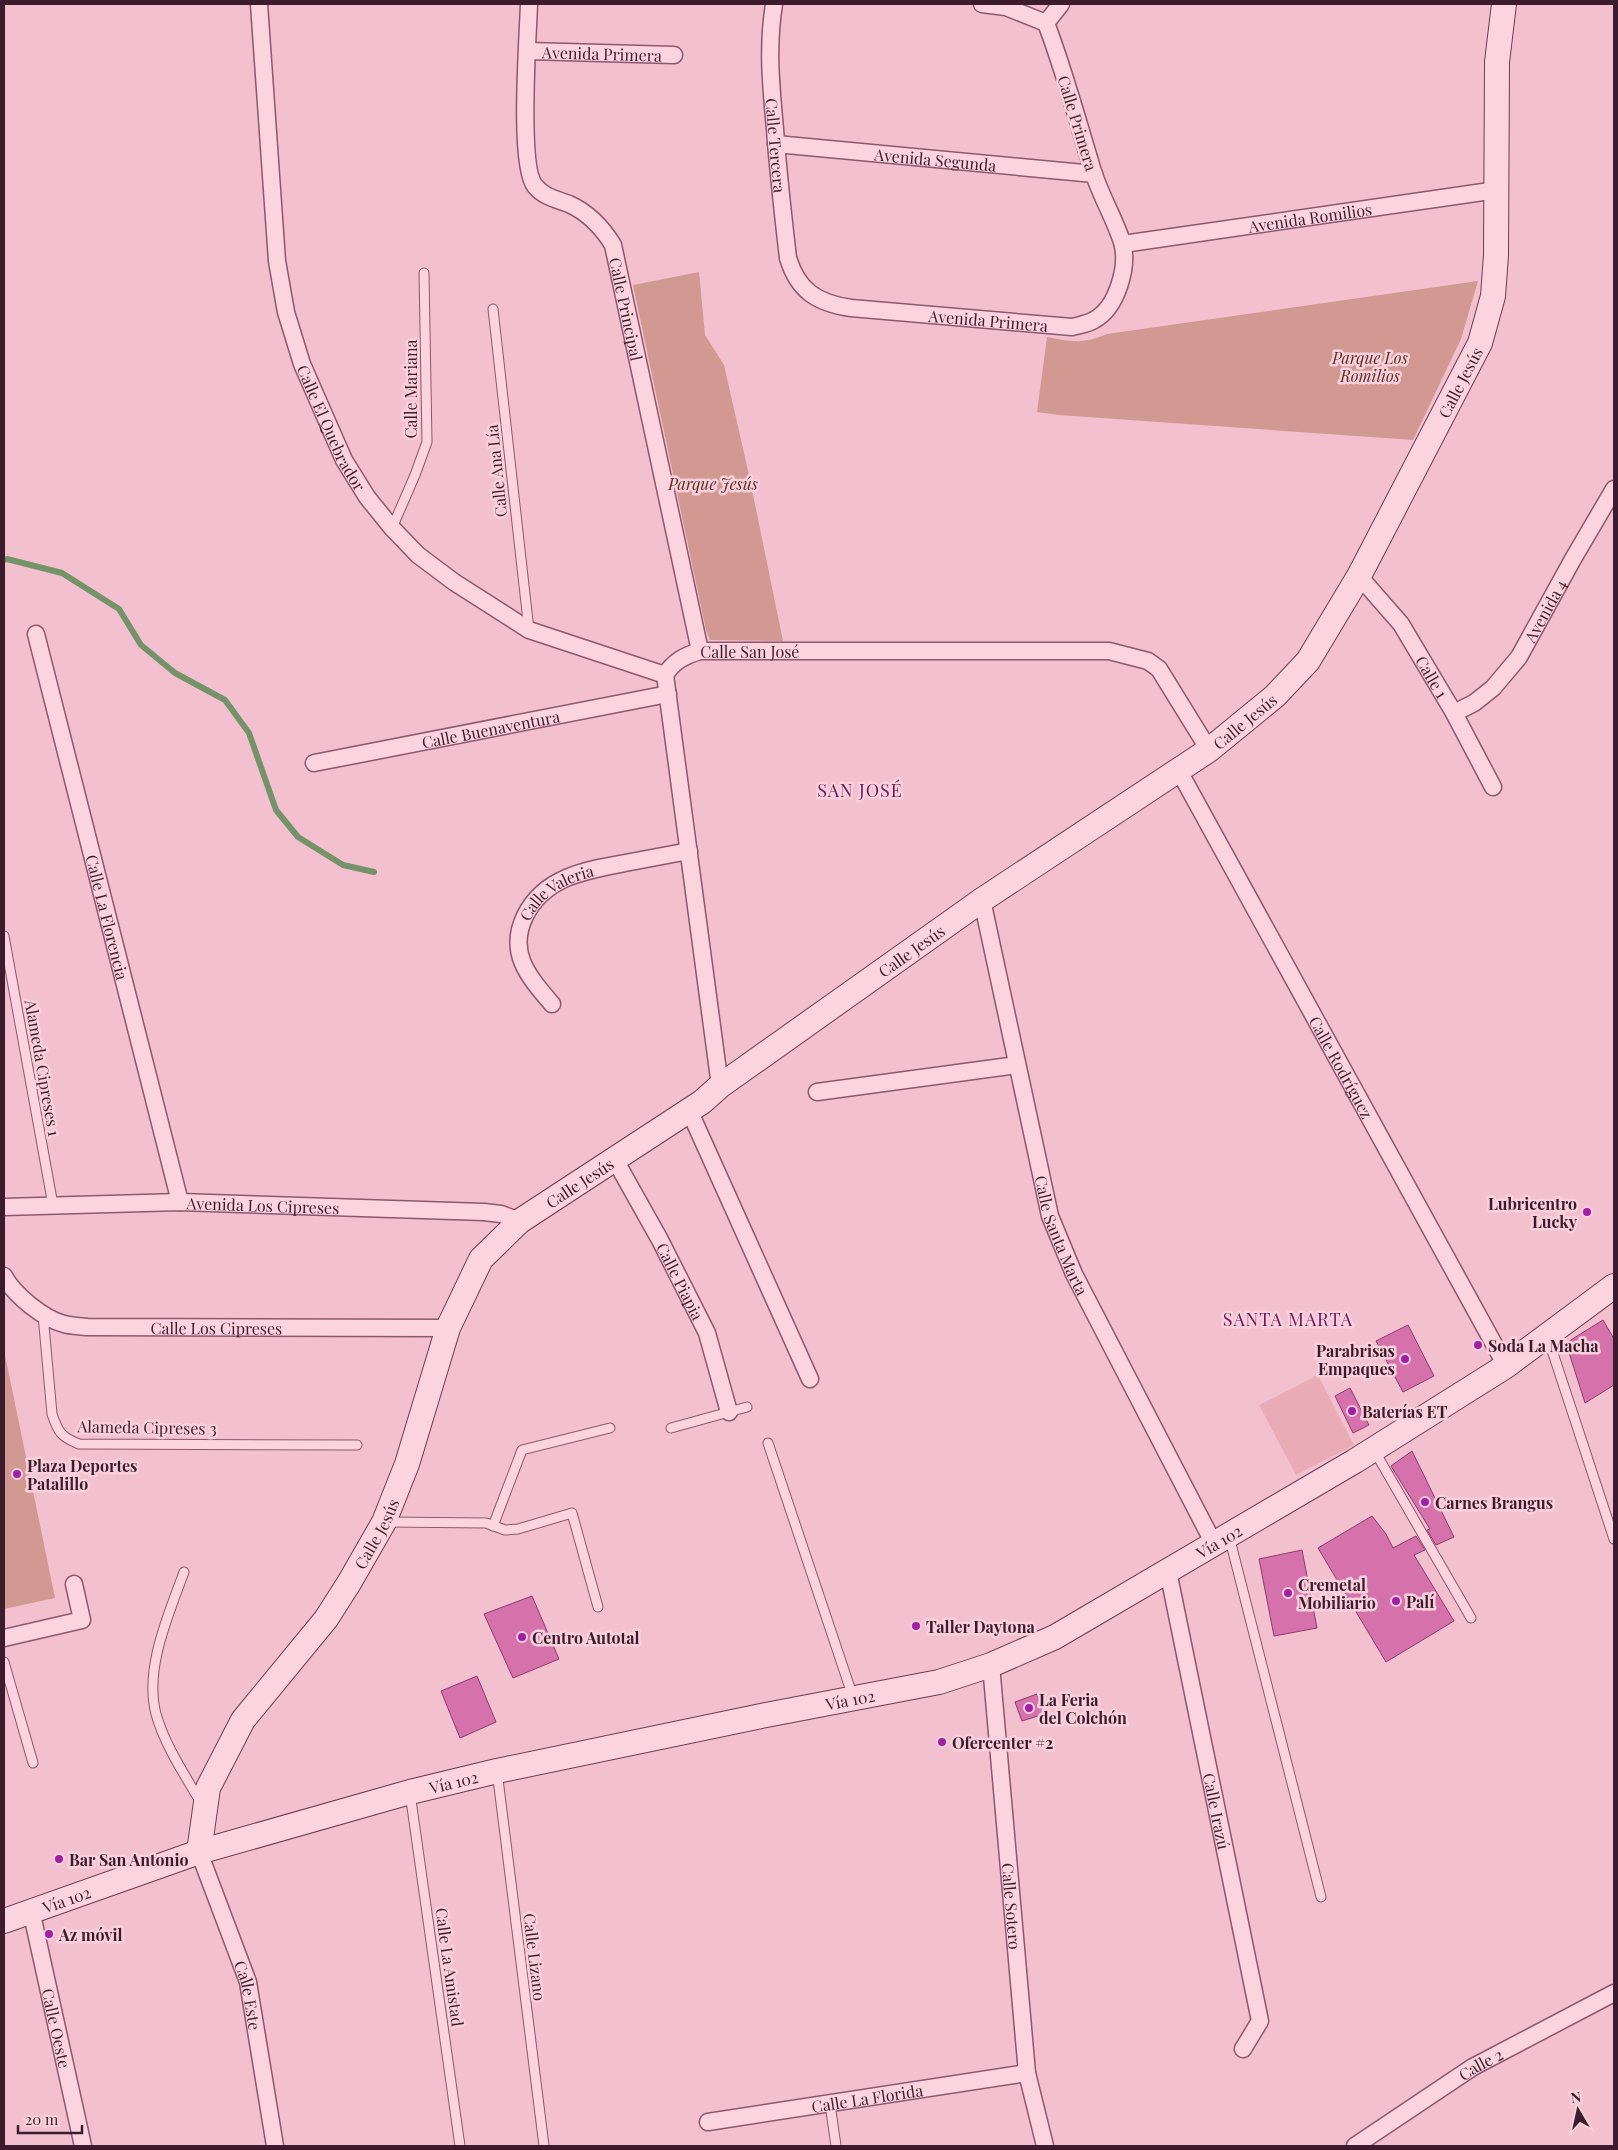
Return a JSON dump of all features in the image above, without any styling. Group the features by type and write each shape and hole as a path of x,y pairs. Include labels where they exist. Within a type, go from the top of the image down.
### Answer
{"street":[{"name":"Calle El Quebrador","path":"259,4 277,260 286,312 302,364 344,460 367,497 392,528 418,556 454,582 529,630 665,676"},
{"name":"Calle Principal","path":"529,4 525,146 529,172 534,186 549,198 570,205 589,216 604,230 613,245 700,651"},
{"name":"Calle Tercera","path":"774,4 769,33 769,61 776,144 788,258 792,272 800,286"},
{"path":"982,4 1006,7 1046,22 1061,4"},
{"name":"Calle Jesús","path":"199,1852 208,1788 243,1720 326,1618 349,1583 384,1522 407,1464 448,1328 481,1259 520,1221 702,1102 720,1086 982,900 1209,750 1275,696 1308,661 1359,576 1480,343 1493,296 1496,255 1498,190 1497,62 1504,4"},
{"name":"Calle Primera","path":"1046,22 1058,55 1094,174 1122,244"},
{"name":"Avenida Primera","path":"528,51 674,55"},
{"name":"Avenida Segunda","path":"776,144 1094,174"},
{"name":"Avenida Romilios","path":"1122,244 1498,190"},
{"name":"Avenida Primera","path":"800,286 830,305 1072,327 1094,321 1107,310 1117,294 1122,270 1122,244"},
{"name":"Avenida 4","path":"1454,713 1474,704 1494,688 1519,657 1614,489"},
{"name":"Calle 1","path":"1359,576 1401,624 1454,713 1493,786"},
{"name":"Calle La Florencia","path":"36,634 180,1202"},
{"name":"Calle San José","path":"665,676 673,664 685,656 700,651 1100,651 1130,655 1148,661 1159,670 1209,750"},
{"path":"665,676 720,1086"},
{"name":"Calle Buenaventura","path":"314,763 668,694"},
{"name":"Calle Rodríguez","path":"1178,769 1506,1366"},
{"name":"Calle Valeria","path":"552,1004 534,983 522,962 518,944 519,927 528,909 544,890 566,877 591,869 688,851"},
{"name":"Calle Santa Marta","path":"982,900 1050,1216 1074,1274 1221,1540"},
{"path":"816,1092 1017,1065"},
{"path":"689,1110 810,1379"},
{"name":"Calle Piapia","path":"614,1158 660,1240 707,1333 728,1412"},
{"name":"Avenida Los Cipreses","path":"4,1207 180,1202 484,1212 501,1214 520,1221"},
{"name":"Calle Los Cipreses","path":"4,1276 23,1299 43,1314 63,1324 87,1327 448,1328"},
{"name":"Vía 102","path":"4,1921 199,1852 410,1792 497,1771 939,1682 991,1665 1055,1637 1374,1449 1506,1366 1614,1286"},
{"name":"Calle Irazú","path":"1168,1571 1260,2021 1244,2049"},
{"path":"4,1638 82,1620 74,1584"},
{"name":"Calle Sotero","path":"991,1665 1027,2074 1046,2146"},
{"name":"Calle Este","path":"199,1852 248,1982 275,2146"},
{"name":"Calle Oeste","path":"31,1910 83,2146"},
{"name":"Calle 2","path":"1355,2146 1473,2067 1614,1994"},
{"name":"Calle La Florida","path":"708,2122 1027,2074"}],"lane":[{"name":"Calle Mariana","path":"392,528 427,442 424,273"},
{"name":"Calle Ana Lía","path":"493,309 529,630"},
{"name":"Alameda Cipreses 1","path":"4,936 53,1205"},
{"name":"Alameda Cipreses 3","path":"43,1314 52,1414 57,1429 66,1439 79,1444 357,1445"},
{"path":"1547,1336 1614,1539"},
{"path":"671,1428 747,1407"},
{"path":"493,1526 522,1450 610,1428"},
{"path":"768,1443 854,1698"},
{"path":"1374,1449 1471,1618"},
{"path":"384,1522 486,1523 504,1530 518,1529 572,1513 598,1607"},
{"path":"1221,1540 1321,1897"},
{"path":"184,1572 161,1634 153,1681 156,1713 173,1755 205,1810"},
{"path":"4,1662 33,1763"},
{"name":"Calle Lizano","path":"497,1771 544,2146"},
{"name":"Calle La Amistad","path":"410,1792 460,2146"},
{"path":"830,2104 836,2146"}],"shaded area":[{"path":"1318,1375 1354,1445 1296,1475 1259,1405"}],"green space":[{"name":"Parque Jesús","path":"699,272 705,335 724,365 783,641 710,640 706,630 633,285"},
{"name":"Parque Los Romilios","path":"1478,281 1461,339 1413,440 1037,412 1047,337 1070,341 1084,341 1107,334"},
{"name":"Plaza Deportes Patalillo","path":"4,1350 55,1598 4,1609"}],"building":[{"path":"1603,1320 1614,1339 1614,1385 1585,1403 1566,1343"},
{"name":"Parabrisas Empaques","path":"1408,1325 1434,1376 1403,1392 1376,1341"},
{"name":"Baterías ET","path":"1350,1388 1369,1425 1353,1433 1335,1396"},
{"name":"Carnes Brangus","path":"1412,1451 1454,1537 1436,1545 1427,1530 1430,1529 1391,1466"},
{"name":"Palí","path":"1372,1516 1386,1534 1393,1548 1416,1536 1425,1550 1414,1555 1454,1621 1386,1662 1318,1548"},
{"name":"Cremetal Mobiliario","path":"1302,1550 1317,1628 1274,1636 1259,1559"},
{"name":"Centro Autotal","path":"532,1596 559,1659 513,1678 484,1614"},
{"path":"477,1676 496,1722 460,1738 441,1691"},
{"name":"La Feria del Colchón","path":"1037,1694 1044,1714 1022,1721 1015,1702"}],"waterway":[{"path":"4,560 7,559 62,573 119,609 141,645 175,673 225,700 249,733 276,810 298,837 343,865 374,872"}],"place":[{"name":"Lubricentro Lucky","path":"1587,1212"},
{"name":"Soda La Macha","path":"1478,1345"},
{"name":"Parabrisas Empaques","path":"1405,1359"},
{"name":"Baterías ET","path":"1352,1411"},
{"name":"Plaza Deportes Patalillo","path":"17,1474"},
{"name":"Carnes Brangus","path":"1425,1502"},
{"name":"Cremetal Mobiliario","path":"1288,1593"},
{"name":"Palí","path":"1396,1601"},
{"name":"Taller Daytona","path":"916,1626"},
{"name":"Centro Autotal","path":"522,1637"},
{"name":"La Feria del Colchón","path":"1029,1708"},
{"name":"Ofercenter #2","path":"942,1742"},
{"name":"Bar San Antonio","path":"59,1859"},
{"name":"Az móvil","path":"49,1934"}],"district":[{"name":"SAN JOSÉ","path":"860,790"},
{"name":"SANTA MARTA","path":"1288,1319"}]}
